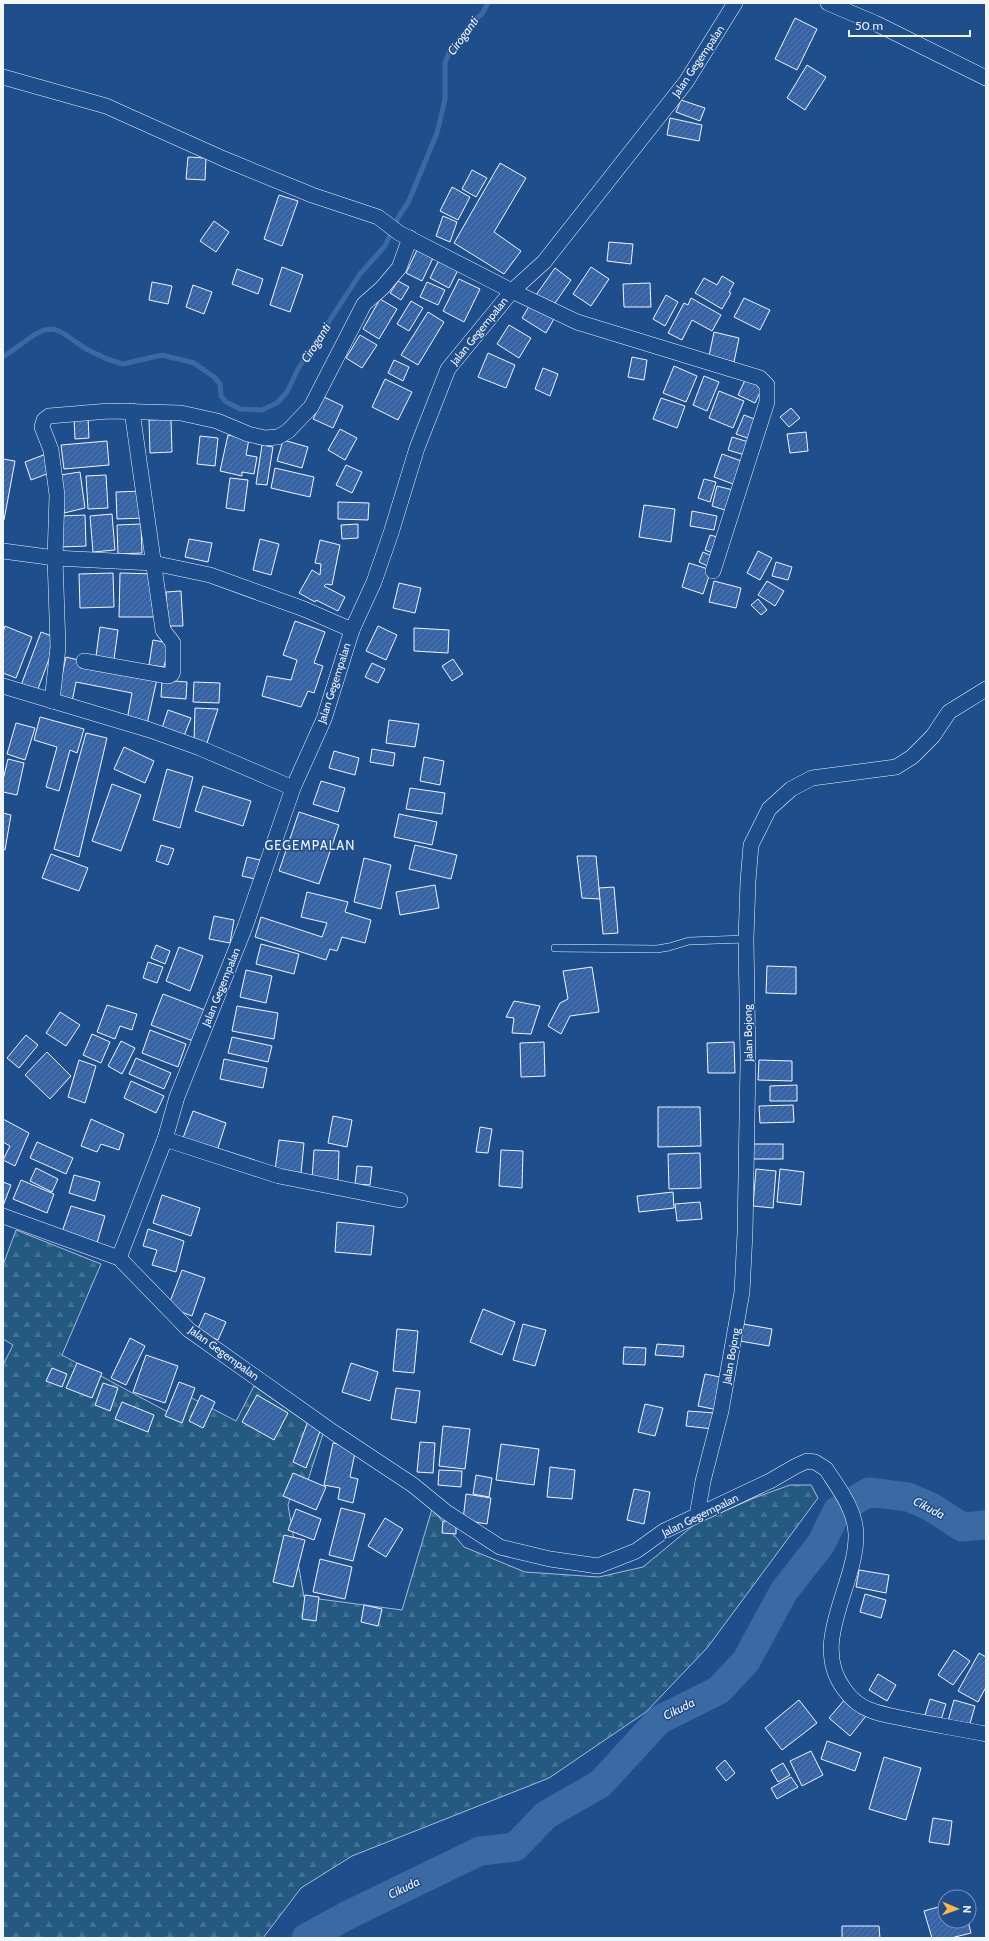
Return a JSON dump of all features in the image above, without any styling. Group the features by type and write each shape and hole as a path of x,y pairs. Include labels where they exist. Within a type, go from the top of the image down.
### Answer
{"street":[{"name":"Jalan Gegempalan","path":"735,3 686,82 544,262 512,291 448,369 417,448 391,533 374,582 352,630 324,719 293,788 245,927 177,1097 165,1139 119,1258 189,1330 333,1432 414,1485 446,1512 470,1526 500,1547 550,1559 598,1566 636,1551 664,1531 770,1481 796,1466 807,1461 815,1462 826,1469 850,1508 856,1533 855,1554 839,1608 831,1648 833,1667 839,1682 850,1697 870,1710 986,1734"},
{"path":"828,3 875,23 986,78"},
{"path":"3,77 106,106 224,159 312,195 378,217 404,235 512,291 577,322 760,378 765,382 768,390 767,402 713,571"},
{"path":"52,701 58,646 55,558 57,495 51,450 42,422 49,416 132,411 181,413 217,421 248,434 265,438 278,437 288,431 311,407 364,304 382,288 399,268 404,235"},
{"path":"84,661 168,676 172,674 172,643 163,630 132,411"},
{"path":"3,551 55,558 153,563 210,575 304,609 352,630"},
{"path":"3,686 150,730 200,748 293,788"},
{"name":"Jalan Bojong","path":"697,1516 703,1481 721,1411 742,1292 745,1233 748,1062 746,939 751,845 769,809 791,789 812,778 896,767 912,757 933,736 949,712 986,689"},
{"path":"165,1139 279,1176 400,1200"},
{"path":"3,1216 119,1258"}],"lane":[{"path":"555,948 657,949 689,941 746,939"}],"green space":[{"path":"16,1230 101,1264 62,1355 177,1417 188,1396 236,1421 254,1386 323,1434 308,1480 297,1477 288,1505 304,1597 402,1610 432,1509 464,1547 525,1572 599,1577 643,1567 695,1524 754,1498 790,1485 811,1485 818,1498 707,1648 646,1712 549,1778 352,1856 301,1888 263,1938 3,1938 3,1365 13,1345 3,1339 3,1265"}],"building":[{"path":"795,18 817,29 797,70 775,59"},
{"path":"807,65 826,77 805,110 787,98"},
{"path":"681,100 705,108 700,121 676,112"},
{"path":"670,118 702,125 699,141 667,135"},
{"path":"188,157 206,158 205,180 186,179"},
{"path":"500,163 526,178 494,232 521,251 504,274 454,243"},
{"path":"472,170 487,178 476,197 462,189"},
{"path":"452,187 470,197 458,220 440,211"},
{"path":"279,195 298,201 282,246 264,239"},
{"path":"443,216 457,222 450,242 436,236"},
{"path":"214,221 229,232 216,252 200,241"},
{"path":"609,242 633,244 631,264 607,261"},
{"path":"418,248 434,256 422,281 406,273"},
{"path":"439,260 458,270 449,288 430,278"},
{"path":"282,267 303,275 290,312 270,305"},
{"path":"591,267 609,279 591,306 573,294"},
{"path":"555,268 571,280 553,306 536,295"},
{"path":"237,269 263,279 258,294 232,284"},
{"path":"722,276 734,283 729,292 731,293 722,309 695,293 704,278 717,285"},
{"path":"459,279 480,289 464,322 443,311"},
{"path":"398,281 409,287 401,300 390,293"},
{"path":"152,282 172,286 168,304 149,300"},
{"path":"427,282 445,290 438,305 420,297"},
{"path":"650,283 651,307 624,307 623,284"},
{"path":"193,285 212,292 204,314 186,307"},
{"path":"666,295 678,302 665,326 653,319"},
{"path":"691,298 721,315 712,331 692,320 682,340 668,333 684,303 688,305"},
{"path":"744,298 770,310 760,330 734,317"},
{"path":"380,299 397,309 379,339 363,329"},
{"path":"411,301 423,308 409,331 397,324"},
{"path":"531,303 555,317 546,333 522,318"},
{"path":"428,312 444,322 418,365 401,355"},
{"path":"509,325 531,338 519,358 497,344"},
{"path":"714,332 739,338 734,362 709,356"},
{"path":"360,335 377,345 362,368 346,358"},
{"path":"488,353 515,365 506,388 478,377"},
{"path":"632,357 647,360 644,380 628,377"},
{"path":"394,360 409,367 403,381 388,373"},
{"path":"674,366 697,376 686,402 663,393"},
{"path":"543,368 558,374 550,396 535,389"},
{"path":"704,376 719,382 707,411 693,405"},
{"path":"746,378 763,386 755,403 738,395"},
{"path":"385,379 412,392 398,420 372,407"},
{"path":"719,391 744,401 733,428 709,418"},
{"path":"324,397 343,406 333,428 313,419"},
{"path":"661,398 685,406 677,428 653,419"},
{"path":"791,408 800,418 789,427 780,417"},
{"path":"744,415 757,420 750,439 736,434"},
{"path":"88,417 89,438 75,439 74,418"},
{"path":"171,419 172,452 150,453 149,420"},
{"path":"340,429 357,438 345,460 328,450"},
{"path":"806,432 808,451 790,453 787,434"},
{"path":"228,435 249,439 246,455 257,457 254,474 242,472 242,476 220,471"},
{"path":"200,436 218,438 215,466 197,464"},
{"path":"732,437 752,443 748,456 728,450"},
{"path":"283,440 308,447 302,468 277,461"},
{"path":"107,441 109,465 64,469 61,445"},
{"path":"262,445 273,447 267,485 256,484"},
{"path":"46,454 52,472 31,480 25,462"},
{"path":"722,454 744,462 736,485 714,477"},
{"path":"3,459 15,461 4,520 3,520"},
{"path":"346,465 362,472 352,493 336,485"},
{"path":"275,468 314,477 310,497 271,488"},
{"path":"80,472 85,508 64,513 60,475"},
{"path":"106,475 108,508 88,509 86,476"},
{"path":"230,478 248,480 244,511 226,508"},
{"path":"704,479 716,482 710,502 698,498"},
{"path":"717,486 733,490 728,511 712,506"},
{"path":"143,491 144,518 117,519 116,492"},
{"path":"338,502 369,503 368,520 338,519"},
{"path":"644,505 675,509 671,542 639,537"},
{"path":"692,511 717,516 714,530 690,526"},
{"path":"112,514 115,550 93,552 90,516"},
{"path":"85,515 86,546 61,547 60,516"},
{"path":"141,524 142,553 118,554 117,525"},
{"path":"358,524 358,538 342,539 341,525"},
{"path":"710,535 721,538 716,554 705,550"},
{"path":"189,539 212,543 208,562 185,557"},
{"path":"260,539 279,544 271,575 253,570"},
{"path":"320,540 340,545 332,585 326,584 324,586 345,597 338,611 316,600 315,602 299,593 312,570 320,575 321,564 315,563"},
{"path":"758,551 772,558 760,580 747,573"},
{"path":"703,552 716,558 712,568 699,562"},
{"path":"776,562 792,567 788,580 772,576"},
{"path":"689,563 711,570 703,594 682,587"},
{"path":"113,573 114,607 80,608 79,574"},
{"path":"120,573 155,574 154,617 119,617"},
{"path":"714,581 741,588 736,608 709,602"},
{"path":"767,581 784,591 775,606 758,595"},
{"path":"399,583 421,588 415,613 393,608"},
{"path":"181,591 183,626 168,626 166,592"},
{"path":"758,599 767,610 761,615 751,605"},
{"path":"295,621 325,632 314,663 323,666 314,693 308,691 301,707 262,696 267,676 291,680 297,660 283,655"},
{"path":"5,626 32,637 16,678 3,673 3,632"},
{"path":"378,626 397,635 386,660 366,651"},
{"path":"100,627 118,630 114,659 96,656"},
{"path":"414,628 449,630 448,653 414,651"},
{"path":"41,632 57,638 36,694 20,688"},
{"path":"153,640 169,643 164,667 149,665"},
{"path":"66,657 157,679 147,724 127,720 132,693 76,682 72,702 57,699"},
{"path":"453,659 463,674 452,681 442,666"},
{"path":"372,663 385,669 378,683 365,677"},
{"path":"162,680 187,682 186,699 161,697"},
{"path":"194,682 220,683 219,703 193,702"},
{"path":"195,708 218,709 207,743 194,743"},
{"path":"168,710 191,718 184,736 162,728"},
{"path":"40,717 84,729 77,753 70,750 59,791 46,787 57,747 34,740"},
{"path":"389,720 419,724 415,747 386,743"},
{"path":"16,723 35,728 25,760 7,754"},
{"path":"86,733 107,738 79,857 54,849"},
{"path":"124,747 154,761 145,783 114,769"},
{"path":"372,749 395,753 393,766 370,762"},
{"path":"334,751 359,758 355,775 329,768"},
{"path":"424,757 444,761 440,785 420,781"},
{"path":"8,759 24,763 17,795 3,792 3,780"},
{"path":"167,769 193,777 180,828 153,820"},
{"path":"321,781 345,788 338,812 313,804"},
{"path":"112,784 141,795 121,851 92,841"},
{"path":"203,786 251,801 243,826 195,811"},
{"path":"410,788 445,793 442,814 406,809"},
{"path":"299,812 339,825 319,884 279,871"},
{"path":"3,813 11,815 5,850 3,849"},
{"path":"399,814 437,822 432,845 394,837"},
{"path":"161,845 174,849 168,865 156,861"},
{"path":"415,845 457,855 451,879 409,869"},
{"path":"51,854 88,868 79,891 42,878"},
{"path":"577,856 596,856 600,899 582,898"},
{"path":"247,857 260,860 255,879 242,876"},
{"path":"364,858 391,865 381,909 354,902"},
{"path":"435,885 439,908 400,915 396,892"},
{"path":"614,887 618,933 603,934 599,888"},
{"path":"307,892 348,902 345,912 371,920 365,943 342,937 337,951 330,949 326,960 255,937 261,917 322,937 327,923 301,917"},
{"path":"214,916 234,920 230,943 209,939"},
{"path":"261,944 299,954 294,974 256,964"},
{"path":"156,945 170,951 165,964 151,958"},
{"path":"179,947 203,956 190,991 166,981"},
{"path":"148,962 163,967 157,983 143,978"},
{"path":"767,966 796,967 796,994 766,993"},
{"path":"592,967 599,1012 570,1016 561,1034 548,1026 560,1003 568,999 563,971"},
{"path":"246,970 272,976 266,1003 240,997"},
{"path":"163,994 205,1010 193,1041 151,1025"},
{"path":"514,1001 540,1006 531,1034 512,1033 514,1018 506,1017"},
{"path":"107,1005 137,1014 132,1030 120,1026 115,1039 97,1032"},
{"path":"237,1006 278,1013 274,1039 232,1031"},
{"path":"60,1012 80,1025 66,1046 46,1033"},
{"path":"150,1030 186,1044 178,1067 142,1053"},
{"path":"92,1034 110,1042 101,1063 83,1055"},
{"path":"26,1035 38,1045 19,1068 7,1058"},
{"path":"232,1037 272,1046 268,1062 228,1053"},
{"path":"121,1041 135,1048 122,1074 108,1066"},
{"path":"544,1042 545,1076 521,1077 520,1043"},
{"path":"734,1042 735,1073 708,1073 707,1043"},
{"path":"47,1052 71,1076 50,1099 25,1075"},
{"path":"136,1058 171,1073 164,1089 129,1074"},
{"path":"224,1059 267,1068 263,1088 220,1079"},
{"path":"79,1060 96,1066 85,1103 68,1097"},
{"path":"759,1060 792,1061 792,1081 758,1080"},
{"path":"131,1081 164,1096 156,1113 124,1098"},
{"path":"797,1085 797,1101 770,1101 770,1086"},
{"path":"793,1105 794,1122 760,1123 759,1106"},
{"path":"658,1107 700,1107 701,1146 658,1147"},
{"path":"193,1111 226,1123 217,1151 183,1138"},
{"path":"333,1116 352,1120 347,1147 328,1143"},
{"path":"3,1119 29,1133 15,1166 3,1160 10,1146 3,1142"},
{"path":"91,1119 124,1134 119,1150 101,1144 97,1152 81,1146"},
{"path":"480,1127 492,1129 488,1153 476,1152"},
{"path":"279,1140 304,1143 301,1173 275,1170"},
{"path":"37,1142 73,1158 66,1174 30,1158"},
{"path":"751,1144 783,1144 783,1159 751,1159"},
{"path":"314,1150 339,1151 338,1180 312,1179"},
{"path":"501,1150 523,1151 522,1188 499,1186"},
{"path":"700,1153 701,1188 669,1189 668,1154"},
{"path":"357,1166 372,1167 370,1185 355,1184"},
{"path":"36,1168 58,1179 52,1192 30,1181"},
{"path":"756,1169 776,1171 773,1208 753,1206"},
{"path":"780,1169 804,1172 801,1205 777,1202"},
{"path":"74,1175 100,1182 95,1201 69,1193"},
{"path":"21,1180 54,1194 47,1213 13,1199"},
{"path":"3,1182 11,1185 3,1206"},
{"path":"673,1192 674,1208 639,1212 637,1196"},
{"path":"162,1195 200,1208 191,1236 153,1223"},
{"path":"700,1202 702,1219 677,1221 675,1204"},
{"path":"71,1206 105,1216 97,1243 62,1232"},
{"path":"337,1222 374,1226 371,1255 335,1252"},
{"path":"148,1229 184,1241 176,1272 152,1265 157,1250 143,1246"},
{"path":"182,1270 205,1278 192,1316 168,1307"},
{"path":"483,1309 515,1322 502,1355 470,1342"},
{"path":"205,1313 226,1322 218,1340 197,1331"},
{"path":"523,1324 546,1330 535,1366 513,1360"},
{"path":"743,1324 772,1329 769,1346 740,1341"},
{"path":"397,1329 418,1331 414,1373 393,1371"},
{"path":"130,1338 145,1346 126,1385 111,1378"},
{"path":"657,1344 684,1346 683,1357 655,1355"},
{"path":"624,1347 646,1348 645,1365 623,1364"},
{"path":"146,1355 178,1366 165,1403 133,1392"},
{"path":"77,1363 102,1373 92,1398 66,1388"},
{"path":"351,1363 378,1372 370,1401 342,1392"},
{"path":"52,1368 67,1374 62,1387 46,1381"},
{"path":"705,1374 725,1378 718,1410 698,1406"},
{"path":"179,1382 195,1388 182,1423 165,1416"},
{"path":"103,1383 118,1388 110,1411 95,1405"},
{"path":"396,1388 420,1391 416,1423 391,1419"},
{"path":"201,1395 215,1402 203,1428 189,1421"},
{"path":"257,1395 288,1413 274,1440 242,1422"},
{"path":"122,1402 154,1415 148,1432 115,1419"},
{"path":"645,1404 663,1408 655,1436 638,1432"},
{"path":"688,1411 715,1413 713,1429 686,1426"},
{"path":"308,1421 322,1426 306,1468 293,1462"},
{"path":"443,1426 470,1429 465,1469 439,1466"},
{"path":"420,1442 435,1443 433,1473 417,1472"},
{"path":"333,1443 356,1448 350,1477 358,1479 353,1503 338,1499 340,1488 324,1485"},
{"path":"501,1444 539,1449 534,1485 496,1480"},
{"path":"550,1467 575,1470 572,1499 547,1497"},
{"path":"439,1470 462,1471 461,1487 438,1485"},
{"path":"293,1473 326,1487 316,1510 283,1496"},
{"path":"476,1475 492,1478 489,1497 473,1494"},
{"path":"634,1489 650,1492 644,1524 627,1520"},
{"path":"466,1494 491,1498 487,1524 463,1520"},
{"path":"341,1508 365,1514 353,1561 329,1555"},
{"path":"296,1509 321,1519 314,1540 288,1530"},
{"path":"385,1518 403,1529 386,1557 368,1546"},
{"path":"443,1521 456,1521 456,1534 442,1533"},
{"path":"284,1535 305,1540 293,1587 273,1582"},
{"path":"320,1559 352,1567 345,1599 313,1592"},
{"path":"859,1570 889,1575 886,1593 856,1587"},
{"path":"865,1594 886,1600 881,1618 860,1612"},
{"path":"305,1595 319,1597 316,1621 302,1619"},
{"path":"364,1605 382,1609 378,1626 361,1622"},
{"path":"954,1650 970,1661 953,1685 938,1675"},
{"path":"979,1653 986,1657 986,1687 978,1702 958,1691"},
{"path":"878,1674 896,1685 887,1701 869,1690"},
{"path":"846,1698 866,1716 850,1736 829,1718"},
{"path":"930,1699 946,1704 940,1723 924,1718"},
{"path":"799,1700 817,1723 782,1750 765,1728"},
{"path":"954,1700 975,1706 969,1727 948,1721"},
{"path":"827,1741 861,1753 855,1771 821,1759"},
{"path":"811,1751 823,1775 802,1786 790,1761"},
{"path":"884,1757 921,1768 906,1820 869,1809"},
{"path":"725,1760 735,1773 726,1781 716,1768"},
{"path":"783,1763 790,1775 778,1782 771,1770"},
{"path":"791,1777 798,1787 777,1799 771,1788"},
{"path":"933,1818 952,1821 949,1845 929,1842"},
{"path":"937,1907 937,1929 970,1929 971,1933 951,1938 932,1938 924,1911"},
{"path":"842,1926 879,1926 880,1938 842,1938"}],"waterway":[{"name":"Ciroganti","path":"3,357 34,335 44,330 54,329 63,333 86,349 107,359 123,364 162,355 194,363 214,377 220,384 221,396 226,402 240,409 262,410 277,403 287,392 298,369 360,274 385,246 399,216 408,203 437,133 445,99 445,63 449,53 472,22 482,14 488,3"},
{"name":"Cikuda","path":"306,1938 350,1914 480,1851 515,1847 546,1815 600,1784 659,1720 719,1690 746,1661 784,1591 821,1544 837,1511 869,1492 908,1497 931,1507 962,1527 986,1525"}],"district":[{"name":"GEGEMPALAN","path":"310,845"}]}
